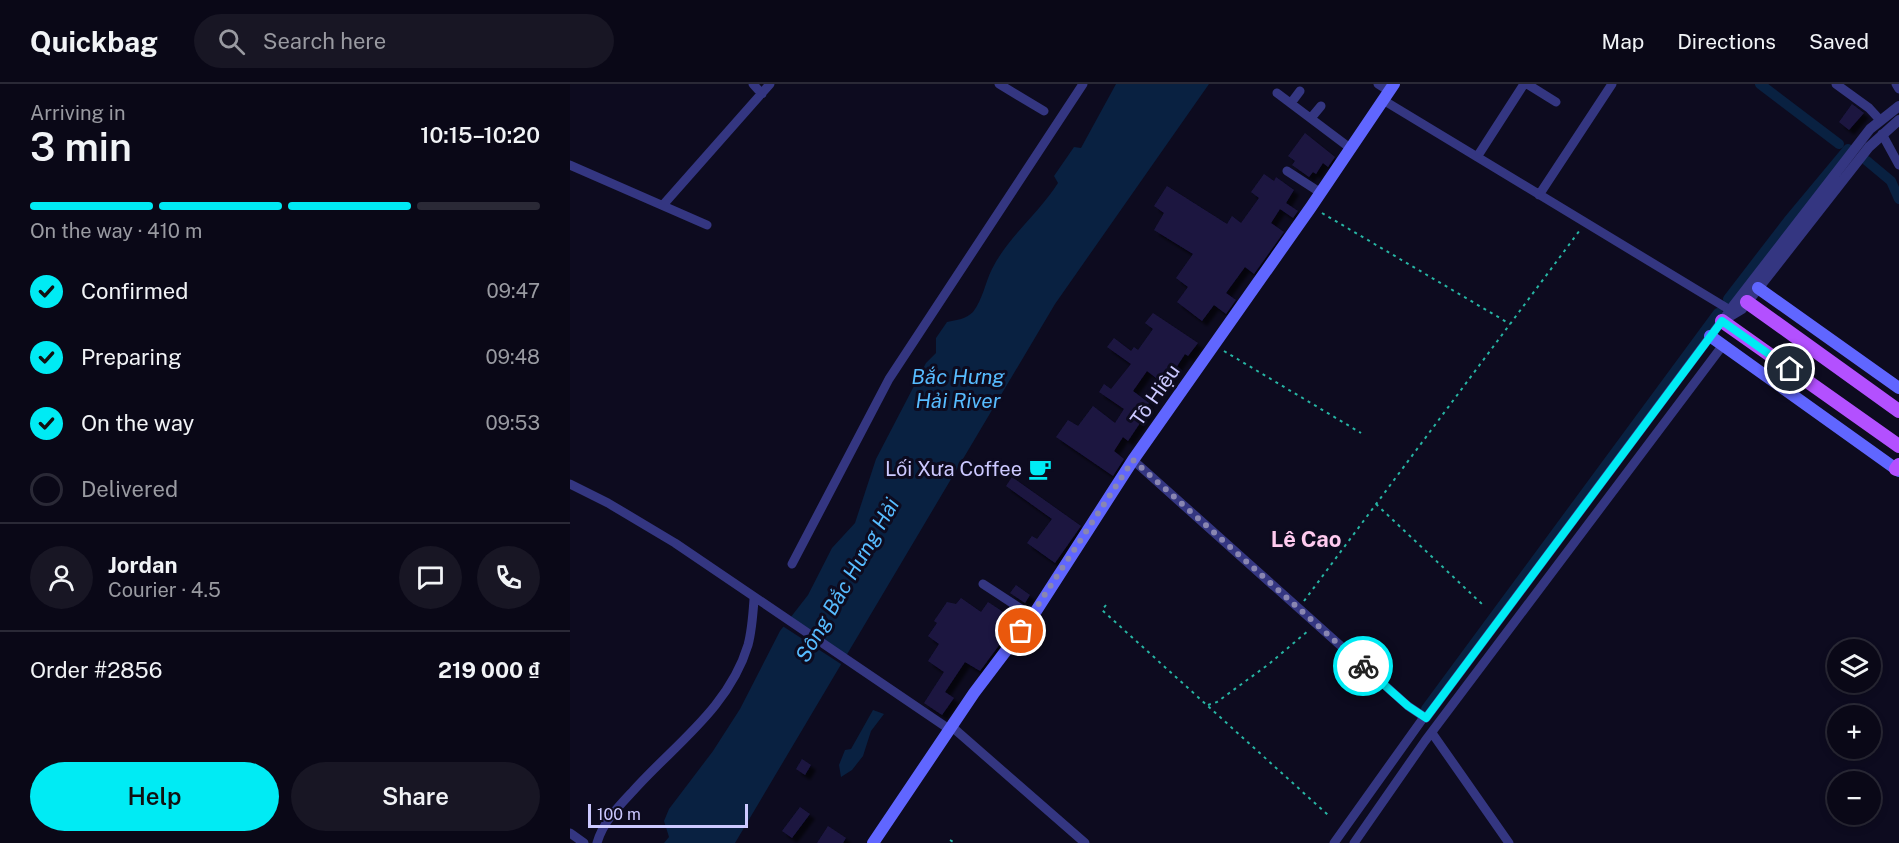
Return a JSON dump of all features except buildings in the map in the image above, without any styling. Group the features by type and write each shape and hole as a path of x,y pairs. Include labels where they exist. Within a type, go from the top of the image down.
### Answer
{"main road":[{"name":"Tô Hiệu","path":"873,843 950,728 1032,616 1133,460 1321,193 1386,90"},
{"path":"1758,288 1899,388"},
{"path":"1747,302 1899,411"},
{"path":"1726,315 1899,446"},
{"path":"1710,336 1898,468"}],"street":[{"path":"753,84 762,94"},
{"path":"663,205 770,84"},
{"path":"999,84 1044,111"},
{"path":"792,564 889,380 1083,84"},
{"path":"1477,157 1525,84 1556,102"},
{"path":"1539,195 1612,84"},
{"path":"1836,84 1869,108 1883,128 1899,165"},
{"path":"1896,84 1899,89"},
{"path":"1386,90 1477,157 1585,223 1726,315 1735,314 1747,302 1899,106"},
{"path":"1291,103 1300,91"},
{"path":"1277,93 1350,148"},
{"path":"1311,118 1321,106"},
{"path":"1334,843 1424,717 1426,718 1432,711 1710,336 1845,160 1883,128 1899,120"},
{"path":"570,165 706,225"},
{"path":"1287,171 1321,193"},
{"path":"1354,843 1443,718 1723,345"},
{"path":"1133,460 1408,706 1424,717"},
{"path":"570,484 608,502 675,543 770,610 950,728 1085,843"},
{"path":"983,584 1032,616"},
{"path":"597,843 602,827 620,805 702,723 720,700 749,644 754,599"},
{"path":"1432,711 1443,718"},
{"path":"1432,733 1509,843"},
{"path":"570,833 584,843"}],"path":[{"path":"1311,207 1510,324"},
{"path":"1296,606 1304,600 1585,223"},
{"path":"1214,345 1361,433"},
{"path":"1376,504 1483,605"},
{"path":"1106,605 1102,610 1328,815"},
{"path":"1207,706 1217,702 1269,664 1316,624"},
{"path":"950,840 955,843"}],"water":[{"name":"Bắc Hưng Hải River","path":"1116,84 1209,84 1055,304 735,843 664,843 669,837 664,821 669,809 713,751 740,709 780,631 808,595 832,548 855,523 876,459 926,363 936,353 936,338 947,322 964,318 973,312 999,257 1058,183 1054,176 1074,147 1081,148"},
{"path":"873,710 884,714 871,731 863,756 852,770 841,777 839,765 845,750 851,749"}],"pier":[{"path":"787,617 849,657 844,666 781,625"}],"waterway":[{"path":"1760,84 1839,144"},
{"path":"1728,299 1788,221 1848,149"},
{"path":"1867,161 1891,181 1899,199"},
{"path":"1426,709 1718,313"}],"way so far":[{"path":"1021,631 1108,502 1133,460 1363,666"}],"place":[{"name":"Lối Xưa Coffee","path":"1040,469"}],"district":[{"name":"Lê Cao","path":"1306,539"}],"route":[{"path":"1363,666 1408,706 1426,718 1722,321 1790,369"}],"water label":[{"name":"Sông Bắc Hưng Hải","path":"847,580"}]}
